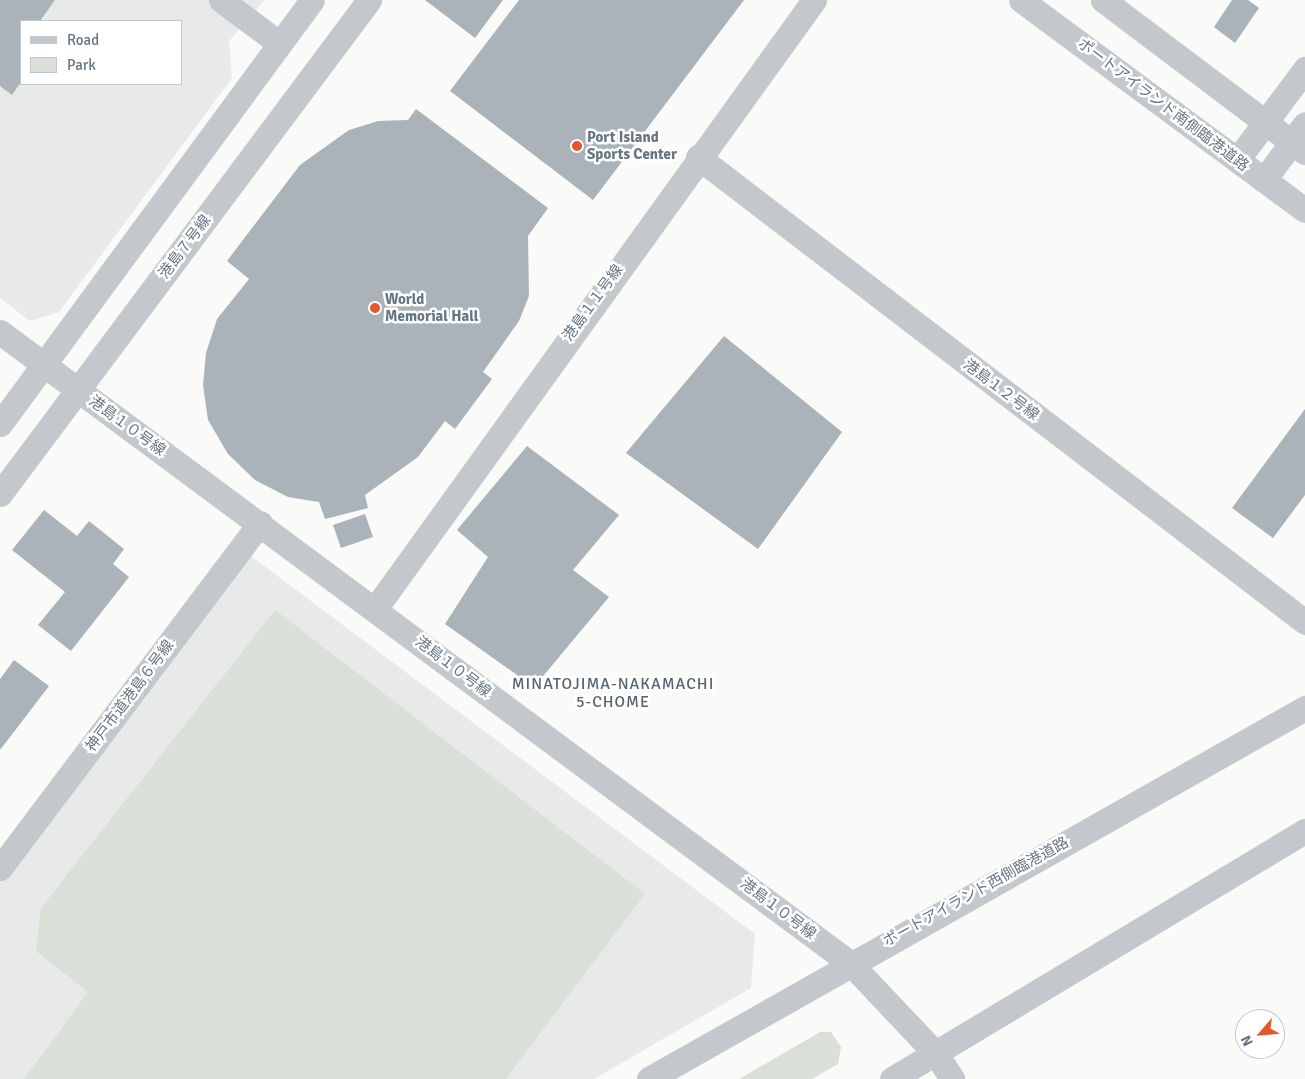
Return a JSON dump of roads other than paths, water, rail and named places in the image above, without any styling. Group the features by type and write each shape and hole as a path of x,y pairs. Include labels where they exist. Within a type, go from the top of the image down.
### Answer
{"street":[{"path":"221,0 279,44"},
{"path":"0,424 312,0"},
{"name":"港島７号線","path":"0,494 369,0"},
{"name":"港島１１号線","path":"375,609 698,157 814,0"},
{"name":"ポートアイランド南側臨港道路","path":"1021,0 1305,210"},
{"path":"1103,0 1264,121 1300,139 1264,180"},
{"path":"1237,160 1264,121 1305,69"},
{"name":"港島１２号線","path":"698,157 1305,622"},
{"name":"港島１０号線","path":"0,332 260,523 850,963 936,1054 952,1079"},
{"name":"神戸市道港島６号線","path":"0,868 260,523"},
{"name":"ポートアイランド西側臨港道路","path":"649,1079 850,963 1305,708"},
{"path":"892,1079 1305,831"}],"place":[{"name":"Port Island Sports Center","path":"577,146"},
{"name":"World Memorial Hall","path":"375,308"}],"district":[{"name":"MINATOJIMA-NAKAMACHI 5-CHOME","path":"613,693"}]}
